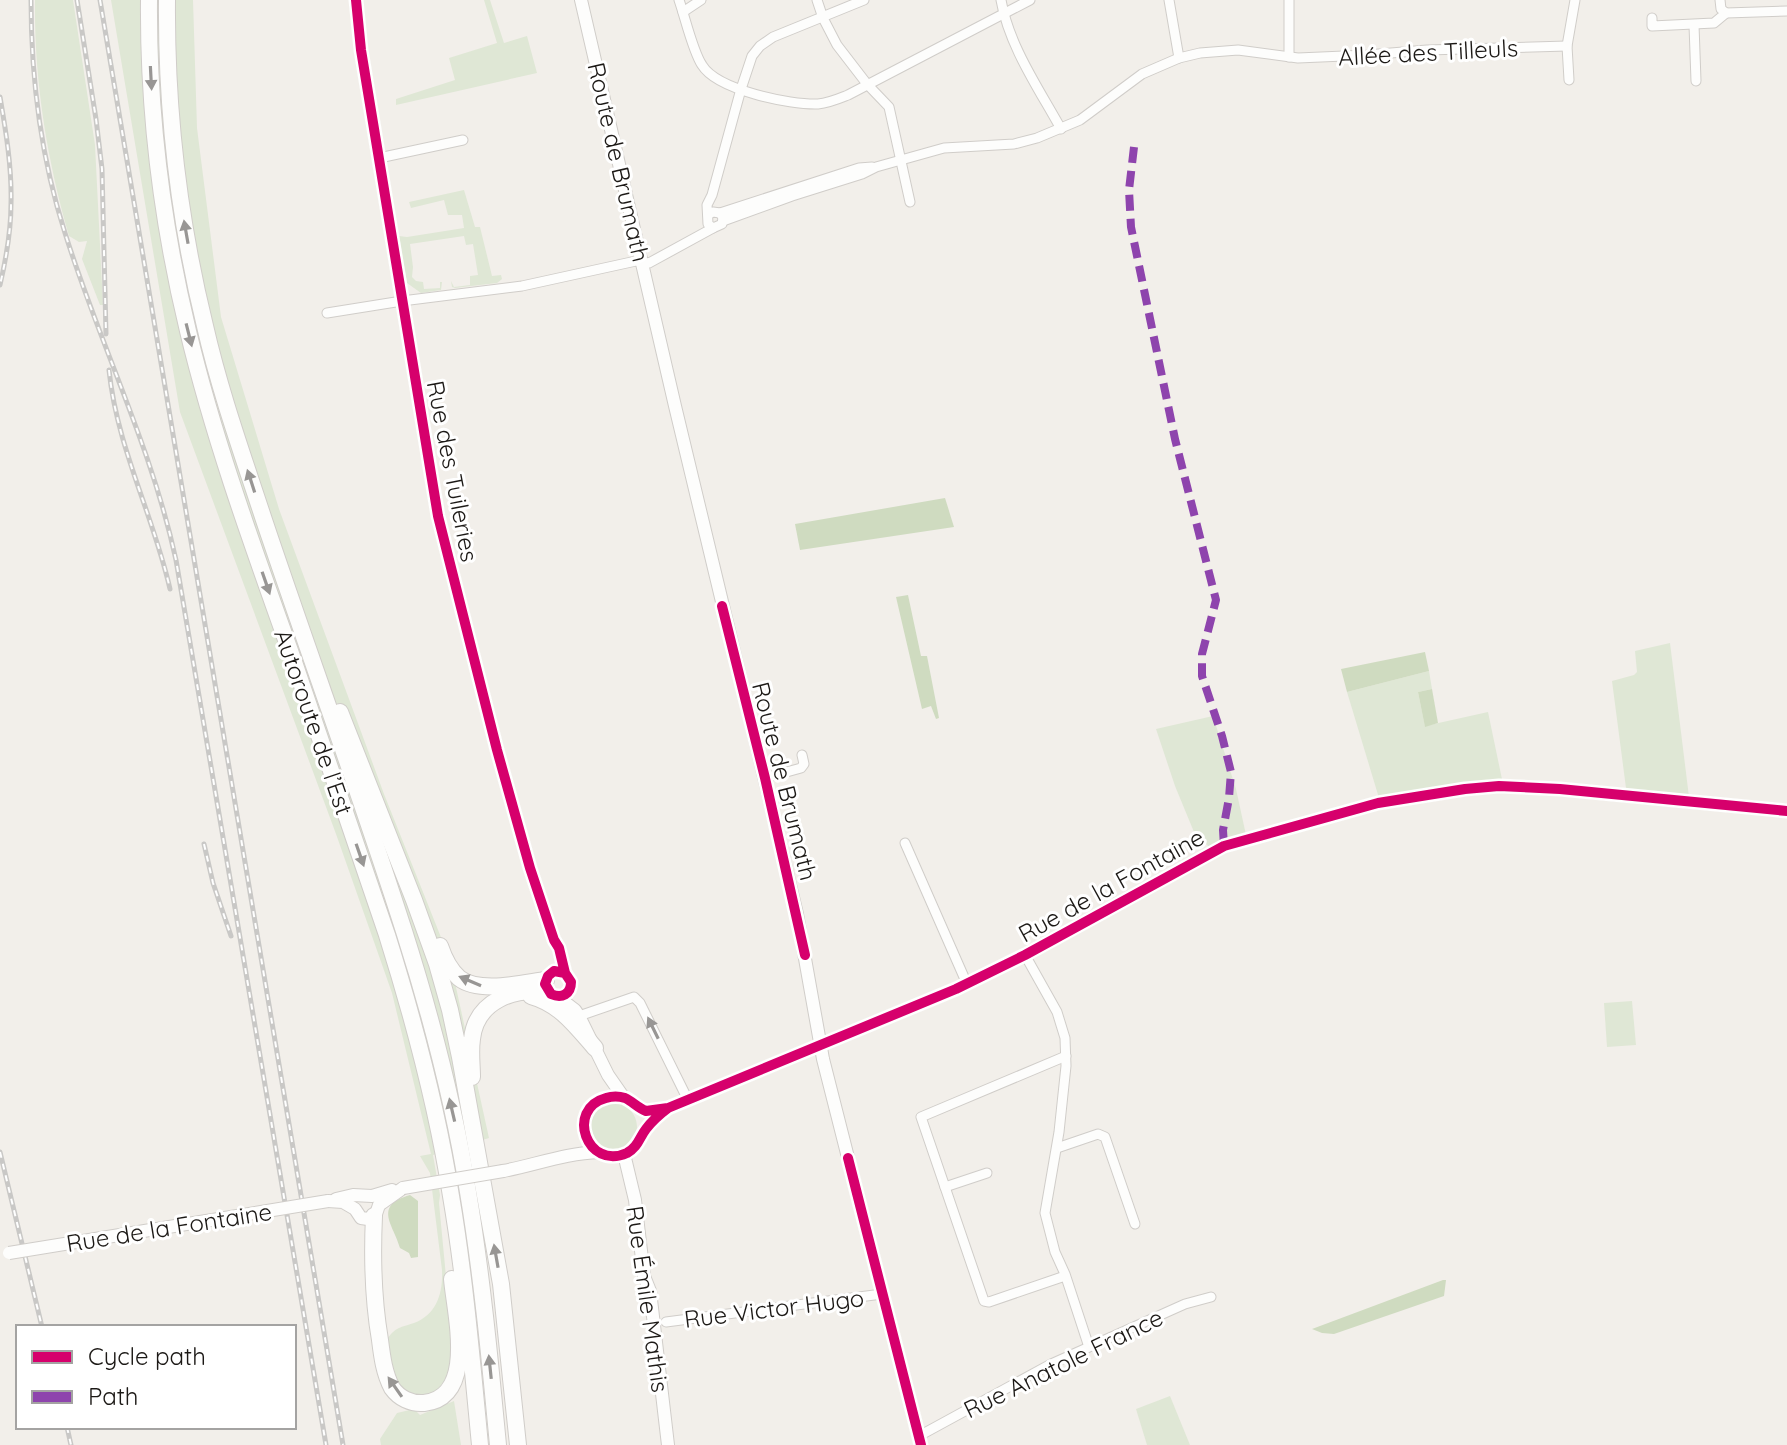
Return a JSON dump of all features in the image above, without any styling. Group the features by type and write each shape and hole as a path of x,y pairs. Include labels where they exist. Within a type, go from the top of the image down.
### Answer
{"highway":[{"name":"Autoroute de l’Est","path":"149,0 151,70 164,207 188,330 241,511 407,1000 434,1109 451,1196 480,1445"},
{"name":"Autoroute de l’Est","path":"167,0 175,157 191,262 205,326 245,461 404,931 435,1040 466,1180 485,1314 498,1445"},
{"path":"321,687 336,702 406,877 450,1010 503,1296 518,1445"},
{"path":"406,877 414,887 445,959 460,978 486,987 551,985"},
{"path":"475,1139 471,1054 473,1032 482,1012 505,996 551,985"},
{"path":"505,996 534,997 553,1005 595,1048"},
{"path":"371,1203 375,1311 384,1366 394,1391 406,1400 419,1403 432,1401 447,1392 456,1378 459,1351 451,1276 459,1255"}],"street":[{"name":"Rue des Tuileries","path":"356,0 361,50 438,516 530,868 565,973 570,978 577,1013 608,1075 624,1098"},
{"name":"Route de Brumath","path":"581,0 799,923 820,1045 920,1440"},
{"path":"679,0 701,64 711,77 781,100 816,104 848,95 1030,0"},
{"path":"683,12 701,0"},
{"path":"817,0 837,45 889,107 910,202"},
{"path":"689,240 715,216 708,201 752,56 773,37 864,0"},
{"path":"1001,0 1021,57 1061,129"},
{"path":"1169,0 1179,58"},
{"path":"1289,0 1289,57"},
{"path":"1569,80 1567,46 1575,0"},
{"path":"1720,0 1724,15"},
{"path":"1652,18 1652,26 1694,25 1714,23 1724,15 1787,11"},
{"path":"1694,25 1696,81"},
{"name":"Allée des Tilleuls","path":"327,313 522,286 636,261 649,263 719,226 715,216 792,196 901,159 944,148 1014,144 1061,129 1094,110 1142,74 1179,58 1200,53 1238,50 1289,57 1567,46"},
{"path":"379,158 463,140"},
{"path":"765,778 801,768 804,764 802,755"},
{"name":"Rue de la Fontaine","path":"355,1209 356,1202 371,1203 403,1188 503,1171 565,1156 599,1152 613,1156 624,1154 639,1143 643,1132 668,1108 687,1098 967,984 1224,846 1378,803 1499,786 1787,811"},
{"path":"905,843 967,984"},
{"name":"Rue des Tuileries","path":"554,940 551,985 577,1013"},
{"path":"1025,955 1060,1020 1065,1038 1057,1148 1045,1213 1055,1252 1089,1347"},
{"path":"565,973 559,971 551,985 565,995 570,989"},
{"path":"577,1013 634,997 640,1003 687,1098"},
{"path":"1065,1276 989,1302 984,1301 921,1117 1066,1056"},
{"path":"601,1099 608,1075"},
{"path":"599,1152 588,1142 584,1123 586,1114 601,1099 613,1096 624,1098 650,1111 668,1108"},
{"path":"636,1106 643,1120 643,1132"},
{"path":"565,1156 580,1141 584,1131"},
{"path":"1057,1148 1098,1134 1105,1137 1135,1224"},
{"name":"Rue Émile Mathis","path":"624,1154 635,1200 644,1276 650,1291 668,1445"},
{"path":"945,1187 987,1173"},
{"name":"Rue de la Fontaine","path":"3,1254 353,1195 371,1203"},
{"name":"Rue de la Fontaine","path":"328,1201 343,1202 355,1209 361,1218 368,1219 371,1203"},
{"name":"Rue Victor Hugo","path":"666,1322 882,1294"},
{"name":"Rue Anatole France","path":"920,1440 1051,1364 1185,1304 1211,1297"}],"green space":[{"path":"35,0 73,0 95,145 103,305 100,305 82,259 87,241 79,242 69,236 54,178 43,120"},
{"path":"111,0 193,0 197,128 221,317 279,509 384,794 450,960 489,1138 433,1155 440,1195 453,1350 448,1378 433,1394 420,1398 396,1386 387,1339 396,1330 422,1319 440,1295 442,1270 430,1173 420,1156 431,1154 392,993 180,412"},
{"path":"484,0 490,0 504,43 527,36 537,73 396,105 396,99 455,80 449,58 497,43"},
{"path":"464,190 475,227 480,227 492,276 501,275 502,279 497,283 455,288 452,287 451,281 454,287 470,285 470,276 478,275 473,244 466,245 464,236 410,244 412,277 423,282 424,289 440,288 442,282 441,290 421,293 407,283 399,236 464,228 462,215 448,215 444,200 411,208 409,202"},
{"path":"945,498 954,527 800,550 795,524"},
{"path":"908,595 921,656 927,656 939,718 936,719 931,706 922,709 896,597"},
{"path":"1670,643 1689,797 1626,788 1612,681 1637,672 1635,651"},
{"path":"1425,652 1429,671 1347,692 1341,669"},
{"path":"1429,671 1432,689 1418,692 1425,726 1488,712 1503,784 1379,798 1347,692"},
{"path":"1432,689 1438,723 1425,727 1418,692"},
{"path":"1213,716 1236,789 1246,835 1209,847 1194,832 1156,729"},
{"path":"1632,1001 1636,1045 1607,1047 1604,1003"},
{"path":"613,1103 630,1110 637,1127 630,1144 613,1151 596,1144 589,1127 596,1110"},
{"path":"410,1195 418,1201 418,1257 411,1258 400,1248 388,1217 398,1199"},
{"path":"1446,1280 1444,1296 1334,1334 1312,1329"},
{"path":"1170,1396 1190,1445 1147,1445 1136,1409"},
{"path":"454,1401 461,1445 381,1445 380,1439 397,1413 414,1409 420,1415"}],"railway":[{"path":"31,0 39,118 57,205 153,476 176,560 326,1445"},
{"path":"77,0 102,169 106,334"},
{"path":"100,0 343,1445"},
{"path":"0,97 11,191 9,235 0,285"},
{"path":"109,370 127,454 170,589"},
{"path":"204,844 231,936"},
{"path":"0,1152 42,1325"},
{"path":"67,1429 71,1445"}],"marked path":[{"path":"1134,147 1129,190 1131,227 1175,439 1216,600 1202,654 1202,676 1231,772 1223,830 1224,846"}],"cycle path":[{"path":"356,0 361,50 438,516 530,868 565,973 571,982 565,994 551,994 545,984 548,976 554,971 565,973"},
{"path":"722,606 805,955"},
{"path":"668,1108 646,1111 625,1098 606,1098 593,1104 586,1114 586,1136 601,1154 613,1156 627,1153 651,1123 668,1108 956,989 1025,955 1224,846 1378,803 1499,786 1787,811"},
{"path":"848,1158 921,1445"}]}
